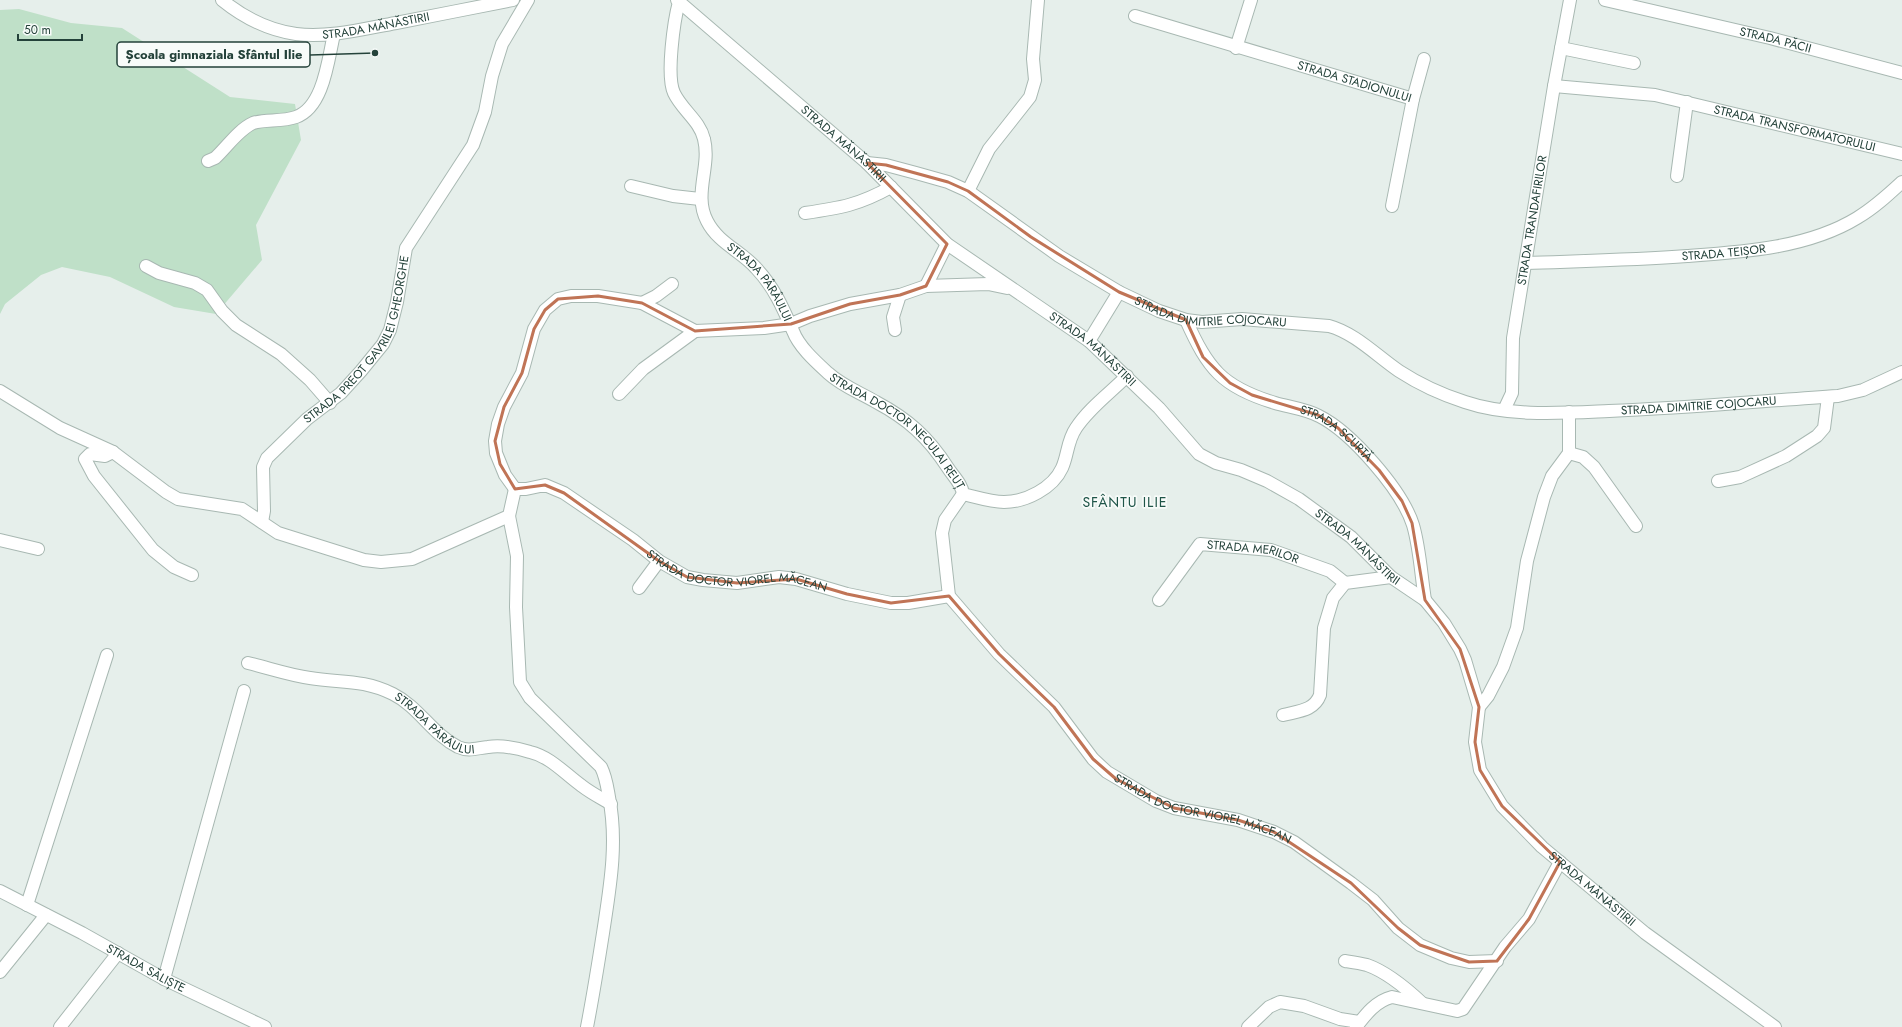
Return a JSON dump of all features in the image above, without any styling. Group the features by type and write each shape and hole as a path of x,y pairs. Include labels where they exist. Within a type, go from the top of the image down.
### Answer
{"street":[{"name":"STRADA MĂNĂSTIRII","path":"222,0 256,22 275,29 297,34 334,34 513,0"},
{"name":"STRADA PREOT GAVRILEI GHEORGHE","path":"262,522 264,511 263,467 267,458 307,419 330,403 362,371 383,344 390,330 397,302 406,248 473,145 485,112 492,76 502,44 528,0"},
{"path":"968,191 990,149 1030,97 1035,80 1033,59 1038,0"},
{"path":"1236,48 1251,0"},
{"name":"STRADA TRANDAFIRILOR","path":"1504,410 1512,393 1513,338 1554,86 1570,0"},
{"name":"STRADA PĂCII","path":"1606,0 1649,5 1902,74"},
{"name":"STRADA MĂNĂSTIRII","path":"678,1 867,163 947,244 1090,341 1159,408 1199,454 1216,463 1241,470 1267,481 1298,499 1351,537 1391,577 1425,600 1444,623 1460,649 1479,707 1475,742 1480,770 1502,806 1529,835 1666,950 1775,1027"},
{"name":"STRADA PÂRÂULUI","path":"678,1 674,25 671,78 674,92 698,124 704,139 706,151 700,199 707,222 722,240 755,266 770,284 791,324 764,328 695,331"},
{"name":"STRADA STADIONULUI","path":"1134,16 1236,48 1413,99 1392,206"},
{"path":"208,162 215,158 246,127 255,123 274,122 298,116 308,109 315,101 320,89 334,34"},
{"path":"1561,48 1634,63"},
{"path":"1413,99 1424,59"},
{"name":"STRADA TRANSFORMATORULUI","path":"1554,86 1631,92 1687,102 1902,154"},
{"path":"1677,176 1687,102"},
{"name":"STRADA DIMITRIE COJOCARU","path":"867,163 886,165 916,173 948,182 968,191 1036,241 1119,292 1152,308 1186,320 1202,322 1242,319 1328,326 1339,329 1352,336 1401,373 1465,403 1504,410 1553,413 1647,409 1828,396 1863,390 1902,372"},
{"name":"STRADA TEIȘOR","path":"1526,263 1651,258 1739,252 1777,246 1808,238 1856,219 1875,206 1902,182"},
{"path":"631,186 673,196 700,199"},
{"path":"805,213 846,207 872,197 890,187"},
{"path":"926,286 947,244"},
{"path":"146,266 159,273 196,282 207,290 230,319 281,354 310,380 330,403"},
{"path":"642,303 656,296 672,284"},
{"path":"791,324 810,316 850,304 900,295 926,286 988,284 1010,288"},
{"path":"1090,341 1119,292"},
{"path":"895,330 892,317 900,295"},
{"path":"587,1027 594,991 612,868 614,825 611,804 605,774 530,698 520,682 516,606 517,556 509,516 515,489 500,464 496,453 495,441 504,407 522,373 534,329 545,310 558,299 571,296 598,296 642,303 695,331 643,369 619,394"},
{"name":"STRADA SCURTĂ","path":"1186,320 1203,357 1215,372 1230,383 1252,395 1318,415 1338,428 1368,458 1402,501 1412,523 1417,542 1425,600"},
{"name":"STRADA DOCTOR NECULAI REUȚ","path":"791,324 793,331 801,344 830,375 897,414 921,432 935,449 960,485 963,494 1004,502 1016,501 1046,487 1054,481 1063,467 1067,445 1080,422 1090,410 1127,376"},
{"path":"0,391 60,428 113,452 178,499 242,509 278,533 364,560 381,562 412,559 509,516"},
{"name":"STRADA TRANDAFIRILOR","path":"1512,393 1521,411"},
{"path":"1718,482 1740,477 1786,456 1817,436 1824,428 1828,396"},
{"path":"1569,412 1569,453 1583,457 1594,467 1636,526"},
{"path":"113,452 105,456 90,454 87,456 85,459 94,476 153,550 174,567 192,575"},
{"name":"STRADA MĂNĂSTIRII","path":"1479,707 1488,696 1504,667 1517,628 1527,561 1544,497 1552,476 1569,453"},
{"name":"STRADA DOCTOR VIOREL MĂCEAN","path":"515,489 526,489 545,485 564,493 633,540 659,561 687,577 737,583 779,578 796,579 847,594 891,603 908,603 949,596 999,654 1054,707 1093,759 1116,779 1156,801 1174,808 1238,820 1274,832 1301,846 1352,883 1373,900 1398,928 1420,945 1451,958 1469,962 1497,961"},
{"path":"949,596 942,533 944,520 963,494"},
{"path":"0,540 38,549"},
{"name":"STRADA MERILOR","path":"1159,600 1200,544 1271,550 1330,571 1345,583"},
{"path":"639,588 659,561"},
{"path":"1283,715 1305,710 1313,707 1318,702 1320,696 1324,628 1333,598 1345,583 1391,577"},
{"path":"28,905 106,655"},
{"name":"STRADA PÂRÂULUI","path":"248,663 311,678 355,681 374,686 405,701 436,731 459,747 477,750 487,746 532,752 555,764 584,787 611,804"},
{"path":"164,979 244,691"},
{"path":"1248,1027 1269,1007 1280,1002 1304,1006 1358,1025 1376,1004 1383,999 1392,997 1457,1011 1463,1009 1529,918 1560,862"},
{"name":"STRADA SĂLIȘTE","path":"0,891 46,914 164,979 265,1027"},
{"path":"0,972 46,914"},
{"path":"60,1027 118,953"},
{"path":"1345,961 1366,965 1376,970 1406,988 1422,1004"}],"highlighted area":[{"path":"867,163 886,165 948,182 968,191 1031,237 1119,292 1186,320 1203,357 1230,383 1252,395 1318,415 1338,428 1379,470 1402,501 1412,523 1425,600 1460,649 1479,707 1475,742 1480,770 1502,806 1560,862 1529,919 1497,961 1469,962 1420,945 1398,928 1351,883 1274,832 1238,820 1174,808 1116,779 1093,759 1054,707 999,654 949,596 891,603 847,594 796,579 737,583 687,577 659,561 564,493 545,485 515,489 500,464 495,441 504,407 522,373 534,329 545,310 558,299 598,296 642,303 695,331 791,324 850,304 900,295 926,286 947,244"}],"green space":[{"path":"19,9 71,23 122,28 230,97 295,104 301,140 256,225 262,260 216,314 174,307 110,277 62,267 41,275 5,304 0,314 0,10"}],"place":[{"name":"Școala gimnaziala Sfântul Ilie","path":"375,53"}],"district":[{"name":"SFÂNTU ILIE","path":"1125,502"}]}
